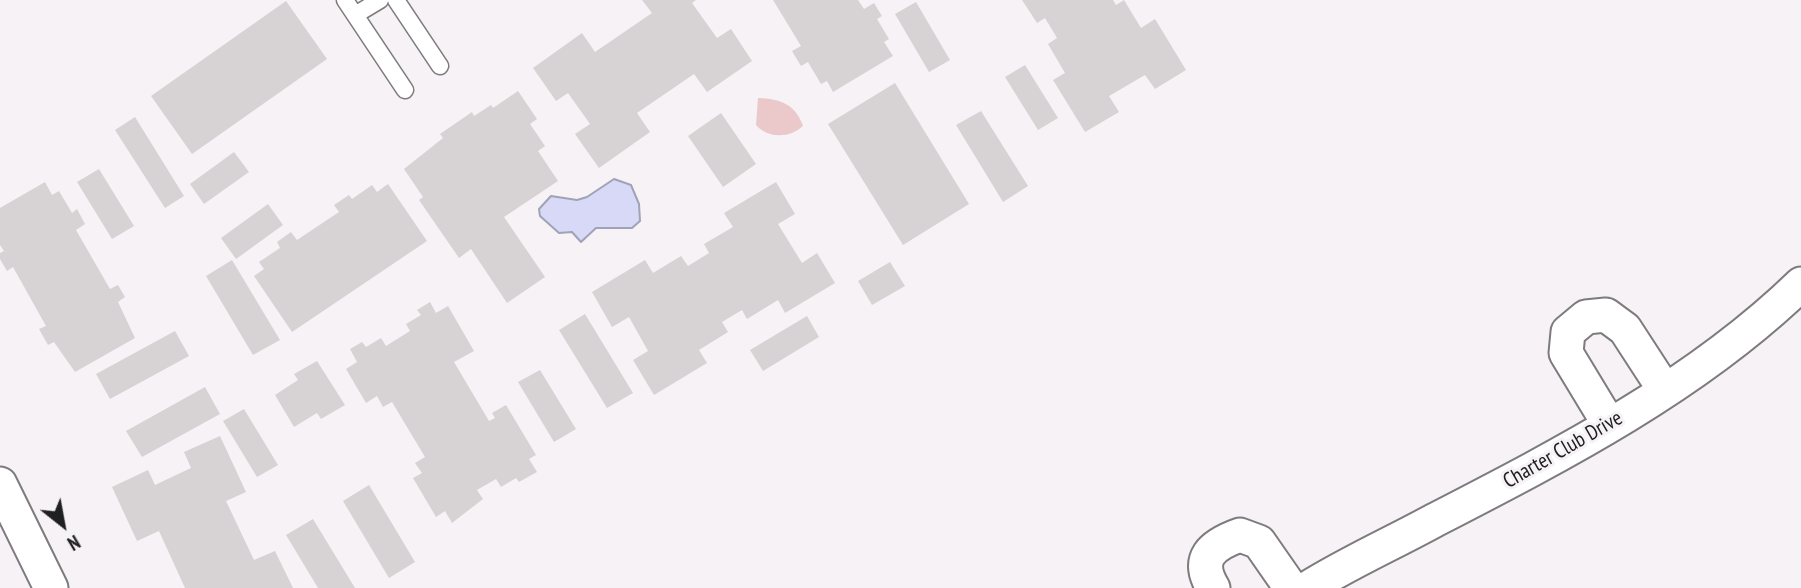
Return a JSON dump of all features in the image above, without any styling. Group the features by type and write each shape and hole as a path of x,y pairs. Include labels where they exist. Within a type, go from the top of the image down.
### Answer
{"street":[{"name":"Charter Club Drive","path":"1308,588 1567,451 1740,337 1801,284"},
{"path":"1609,425 1566,353 1569,332 1586,317 1606,315 1625,328 1664,389"},
{"path":"1,487 51,588"},
{"path":"1213,588 1206,577 1206,558 1217,543 1240,535 1259,542 1291,588"}],"lane":[{"path":"345,0 405,90"},
{"path":"355,15 380,0"},
{"path":"396,0 440,66"}],"shaded area":[{"path":"758,98 786,104 796,112 803,126 786,135 773,135 761,130 756,125"}],"water":[{"path":"614,179 631,185 639,204 640,221 632,228 596,228 581,242 572,232 559,233 540,216 539,209 551,196 577,200 587,197"}],"building":[{"path":"642,0 696,0 692,3 717,38 731,29 752,61 707,92 694,74 637,113 650,132 599,168 575,134 590,124 568,93 556,101 533,68 582,33 595,52 652,13"},
{"path":"773,0 858,0 864,9 874,3 882,16 877,19 889,39 884,42 893,56 833,92 827,81 821,84 808,62 801,66 792,51 801,46"},
{"path":"1022,0 1113,0 1116,5 1124,0 1141,28 1155,19 1186,70 1155,89 1145,75 1109,96 1119,112 1085,132 1053,80 1065,73 1048,44 1057,38 1045,18 1037,23"},
{"path":"286,1 327,59 192,154 151,96"},
{"path":"916,2 950,60 929,72 895,14"},
{"path":"1025,65 1058,118 1038,130 1005,77"},
{"path":"895,83 969,204 903,245 828,124"},
{"path":"518,91 537,119 530,124 545,146 538,151 558,181 504,217 545,277 507,303 471,249 459,258 419,200 423,197 404,169 443,138 440,134 472,112 474,116 491,105 493,108"},
{"path":"981,111 1028,186 1003,202 956,125"},
{"path":"721,113 756,164 723,187 688,136"},
{"path":"135,117 184,196 165,208 115,130"},
{"path":"234,152 249,172 204,204 190,184"},
{"path":"99,169 134,226 112,239 77,182"},
{"path":"45,182 52,195 59,191 72,213 77,209 85,224 76,230 110,289 118,285 125,297 118,302 135,338 75,372 54,342 48,345 39,329 46,326 13,267 7,271 0,259 0,253 4,251 0,245 0,208"},
{"path":"776,182 795,214 778,224 802,263 817,253 835,283 785,313 778,300 747,319 742,310 722,322 728,332 699,350 707,363 654,395 633,360 648,351 629,317 612,327 592,292 645,260 653,273 681,256 688,266 709,253 704,244 733,227 724,213"},
{"path":"388,184 427,241 292,332 254,276 264,269 259,262 280,248 277,242 291,232 297,240 339,212 334,205 349,195 352,199 372,185 377,192"},
{"path":"268,204 283,225 236,259 221,238"},
{"path":"232,260 280,340 253,355 206,276"},
{"path":"890,262 905,286 872,305 858,281"},
{"path":"430,302 436,313 448,306 474,351 454,362 489,421 495,418 492,413 506,405 536,455 529,459 537,472 519,482 516,478 501,487 496,479 477,490 483,499 452,523 445,511 436,517 413,478 422,473 415,463 425,457 392,402 383,407 377,396 366,403 346,369 357,362 350,349 362,342 366,347 381,338 386,346 410,331 406,324 421,315 417,310"},
{"path":"585,314 633,393 607,408 559,330"},
{"path":"807,316 819,337 763,371 750,350"},
{"path":"175,331 189,356 110,399 96,374"},
{"path":"317,361 345,405 321,419 317,413 294,427 275,395 298,380 294,374"},
{"path":"540,370 576,429 554,442 518,382"},
{"path":"205,387 220,414 142,457 126,431"},
{"path":"244,409 278,465 257,477 223,421"},
{"path":"220,436 246,492 226,501 254,560 275,551 293,588 185,588 159,531 137,541 112,487 148,470 155,485 191,468 184,452"},
{"path":"369,485 415,562 389,578 343,501"},
{"path":"313,519 355,588 318,588 286,535"}]}
